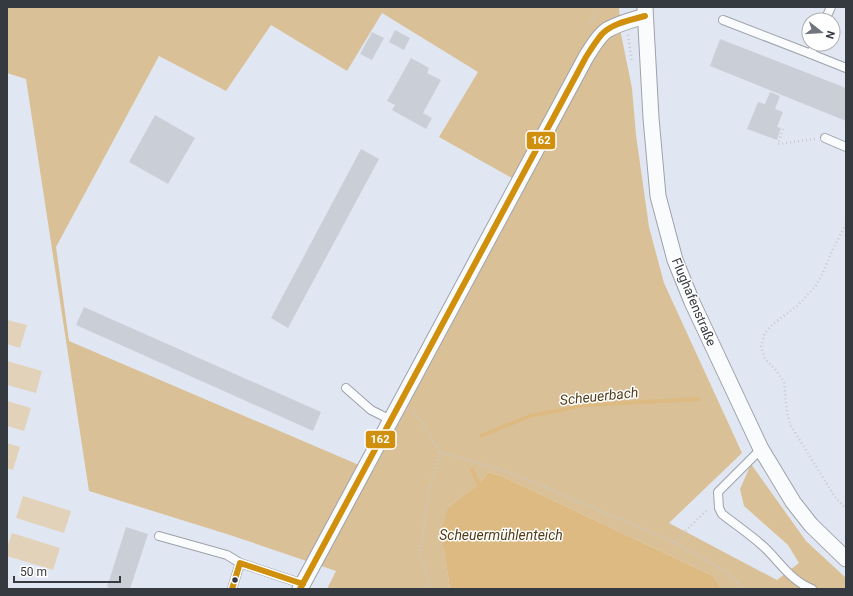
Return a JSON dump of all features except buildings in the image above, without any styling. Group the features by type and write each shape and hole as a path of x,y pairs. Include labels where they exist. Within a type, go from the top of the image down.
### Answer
{"street":[{"path":"301,586 586,57 595,43 607,31 645,12"},
{"name":"Flughafenstraße","path":"645,12 652,132 658,196 675,260 692,302 760,449 794,502 811,525 846,559"}],"lane":[{"path":"722,20 846,68"},
{"path":"825,138 846,147"},
{"path":"346,388 371,410 391,420"},
{"path":"760,449 718,492 719,508 722,514 763,547 803,586 812,589"},
{"path":"159,536 227,555 240,564 301,586"},
{"path":"232,589 240,564"}],"path":[{"path":"783,130 778,144 825,138"},
{"path":"846,224 832,251 823,274 815,287 797,306 773,324 765,333 761,346 765,359 775,369 784,382 787,413 791,426 835,497 846,509"},
{"path":"404,396 440,452 509,472 674,542 727,572 737,582 739,589"},
{"path":"431,589 420,556 429,491 440,452"},
{"path":"674,542 718,498"}],"shaded area":[{"path":"7,7 619,7 621,34 632,88 636,135 649,227 664,283 742,453 669,523 777,580 799,563 788,545 744,506 740,489 751,464 806,541 846,578 846,589 722,589 713,576 506,478 489,472 479,484 448,507 444,549 450,589 327,589 336,571 233,536 89,491 26,79 7,73","holes":["382,13 478,72 439,137 526,186 373,471 69,341 56,247 159,56 226,91 271,25 347,71"]},
{"path":"7,320 27,325 20,348 7,344"},
{"path":"7,361 42,371 36,393 7,385"},
{"path":"7,401 31,408 24,431 7,426"},
{"path":"7,443 20,447 13,470 7,468"},
{"path":"23,496 71,511 64,533 16,518"},
{"path":"12,533 60,548 53,570 7,556 7,548"}],"water":[{"name":"Scheuermühlenteich","path":"489,472 506,478 713,576 722,589 450,589 442,537 448,507 479,484"}],"waterway":[{"name":"Scheuerbach","path":"481,436 530,416 586,405 699,399"},
{"name":"Scheuerbach","path":"472,470 481,489"}],"transit line":[{"name":"162","path":"300,589 586,57 606,30 622,22 645,16"},
{"name":"162","path":"232,589 240,563 303,584"}]}
